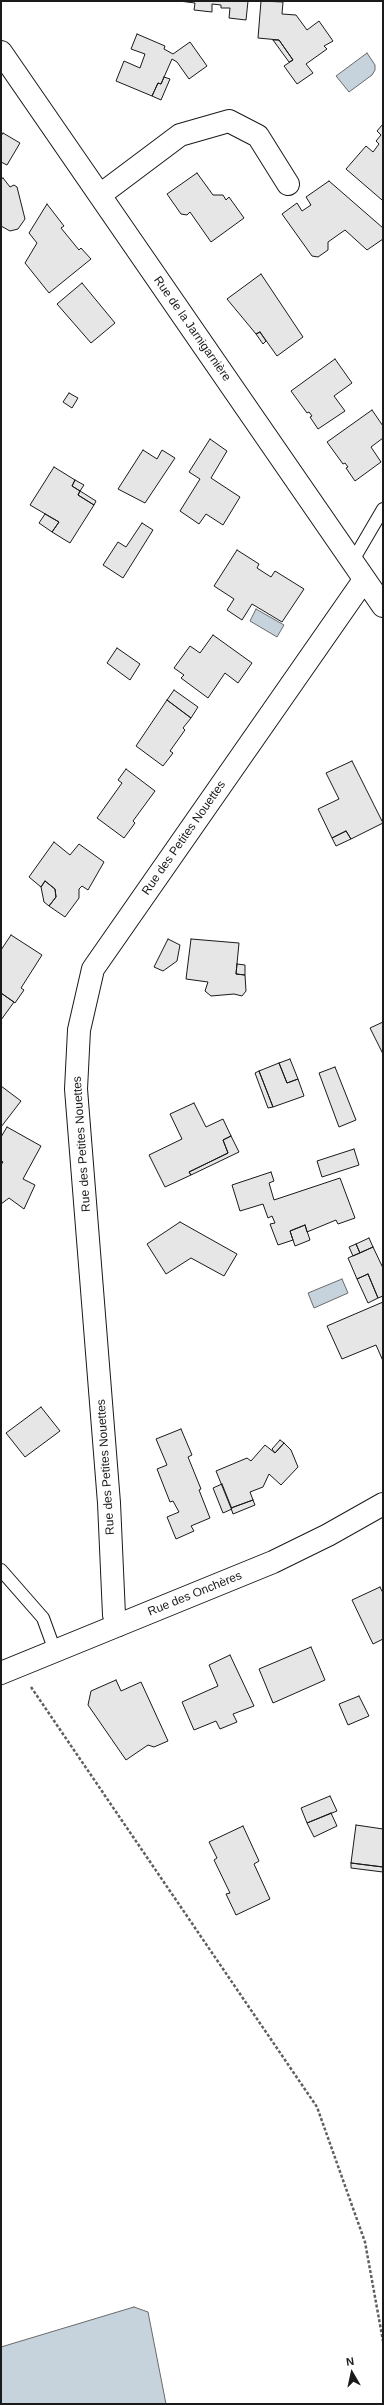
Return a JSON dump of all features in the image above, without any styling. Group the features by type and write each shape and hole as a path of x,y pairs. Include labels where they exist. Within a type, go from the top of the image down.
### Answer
{"street":[{"name":"Rue de la Jarnigarnière","path":"1,52 383,606"},
{"path":"100,195 180,135 229,121 258,136 288,184"},
{"name":"Rue des Petites Nouettes","path":"118,1626 114,1615 109,1503 76,1089 79,1030 93,969 358,571"},
{"name":"Rue des Onchères","path":"9,1670 273,1562 328,1535 383,1504"}],"lane":[{"path":"358,571 383,509"},
{"path":"1,1570 43,1618 55,1651"}],"path":[{"path":"9,1670 317,2106 365,2242 383,2341"}],"shaded area":[{"path":"367,53 375,65 375,70 372,75 349,92 336,76"},
{"path":"256,609 284,625 277,637 250,621"},
{"path":"342,1279 348,1293 314,1308 308,1293"},
{"path":"134,2307 148,2312 166,2404 1,2404 1,2347"}],"building":[{"path":"179,1 248,1 246,20 229,18 230,8 221,8 221,5 212,4 212,12 194,10 195,3"},
{"path":"261,1 283,2 282,14 296,15 307,30 319,21 333,41 324,46 327,49 306,64 313,73 297,84 284,66 293,60 279,40 258,38"},
{"path":"137,34 165,46 164,49 173,54 190,42 207,66 189,79 177,62 172,59 161,84 158,83 152,96 116,81 124,61 140,68 145,54 131,49"},
{"path":"273,40 279,40 293,60 289,62"},
{"path":"164,77 170,79 161,100 152,96 158,83 161,84"},
{"path":"383,124 382,200 346,169 366,146 373,152 379,144 376,141 381,135 377,131"},
{"path":"3,133 20,143 7,165 1,162 1,136"},
{"path":"197,173 213,195 223,195 226,200 229,197 244,218 211,242 190,212 187,215 181,214 167,194"},
{"path":"3,178 10,187 14,185 17,187 25,219 18,229 10,231 1,226 1,179"},
{"path":"329,181 383,228 383,239 367,250 345,230 328,242 328,250 318,257 312,256 282,214 297,203 302,211 311,205 306,197"},
{"path":"47,204 64,226 61,228 79,250 81,248 91,259 49,293 25,263 37,243 29,233"},
{"path":"261,274 303,337 277,356 260,332 256,334 227,299"},
{"path":"82,283 115,323 91,343 57,304"},
{"path":"260,332 266,341 263,344 256,334"},
{"path":"335,359 352,383 334,396 345,411 318,429 310,417 312,416 309,412 307,413 291,391"},
{"path":"69,393 78,398 72,408 63,402"},
{"path":"372,410 383,426 383,438 371,447 381,462 355,481 346,468 348,467 345,463 343,464 327,442"},
{"path":"210,439 227,451 211,478 240,497 223,525 206,514 199,524 180,511 200,479 189,472"},
{"path":"143,450 157,459 162,450 175,458 145,503 118,489"},
{"path":"54,467 75,480 72,486 80,491 78,495 94,505 70,543 52,532 59,522 30,505"},
{"path":"75,480 84,485 80,491 72,486"},
{"path":"80,491 96,501 94,505 78,495"},
{"path":"45,514 59,522 52,532 39,523"},
{"path":"142,523 153,530 123,578 103,565 118,542 126,547"},
{"path":"237,550 259,564 257,568 271,577 275,571 304,589 282,622 252,604 242,620 227,610 234,599 214,586"},
{"path":"213,635 252,663 238,683 225,673 208,698 181,678 184,675 174,668 190,646 200,653"},
{"path":"117,648 140,664 130,680 107,663"},
{"path":"174,690 198,707 191,718 167,700"},
{"path":"167,700 191,718 183,728 185,730 170,751 173,753 163,766 136,746"},
{"path":"352,761 383,823 351,839 346,831 332,838 318,809 339,799 326,773"},
{"path":"126,769 155,791 133,821 135,823 124,838 97,818 122,783 118,780"},
{"path":"346,831 351,839 336,846 332,838"},
{"path":"54,842 70,855 79,844 104,862 88,890 82,886 79,889 79,898 65,917 49,906 56,897 55,889 45,881 41,887 29,877"},
{"path":"45,881 55,889 56,897 49,906 44,902 41,887"},
{"path":"11,935 42,955 21,988 24,990 15,1003 1,993 1,950"},
{"path":"168,939 180,945 177,961 163,971 154,967"},
{"path":"191,939 239,943 236,974 245,975 246,991 242,996 234,994 211,996 205,991 208,982 186,979"},
{"path":"237,964 245,965 245,975 236,974"},
{"path":"1,993 14,1002 1,1020"},
{"path":"383,1022 383,1054 370,1028"},
{"path":"290,1059 298,1079 287,1083 279,1063"},
{"path":"279,1063 287,1083 298,1079 304,1096 273,1107 259,1071"},
{"path":"335,1067 356,1120 339,1127 319,1073"},
{"path":"259,1071 273,1107 268,1108 255,1073"},
{"path":"1,1086 21,1101 1,1127"},
{"path":"194,1103 206,1127 223,1119 231,1136 223,1140 228,1153 189,1172 191,1175 165,1187 149,1155 182,1139 170,1114"},
{"path":"7,1127 41,1146 23,1179 35,1185 24,1209 9,1198 1,1204 1,1165 3,1162 1,1160 1,1137"},
{"path":"231,1136 239,1152 191,1175 189,1172 228,1153 223,1140"},
{"path":"354,1149 359,1165 322,1177 317,1161"},
{"path":"271,1172 274,1181 269,1183 274,1200 340,1178 355,1218 338,1224 336,1220 307,1232 305,1225 290,1231 293,1240 278,1245 270,1224 275,1223 272,1216 268,1218 263,1204 240,1211 232,1185"},
{"path":"180,1222 237,1254 224,1276 191,1258 166,1274 147,1244"},
{"path":"305,1225 310,1240 295,1246 290,1231"},
{"path":"369,1238 373,1247 360,1253 356,1244"},
{"path":"356,1244 360,1253 353,1256 349,1247"},
{"path":"373,1247 383,1268 383,1296 378,1298 368,1274 357,1279 348,1258"},
{"path":"368,1274 378,1298 368,1303 357,1279"},
{"path":"383,1302 383,1361 376,1345 342,1359 327,1326"},
{"path":"41,1407 60,1431 25,1457 6,1433"},
{"path":"181,1429 192,1455 188,1457 201,1489 199,1490 210,1518 191,1526 194,1531 176,1539 167,1517 179,1512 173,1501 170,1502 157,1469 167,1465 156,1439"},
{"path":"280,1440 284,1443 275,1453 272,1449"},
{"path":"284,1443 291,1450 298,1467 281,1485 269,1474 263,1487 250,1492 253,1500 231,1508 216,1471 247,1458 251,1461 265,1445 275,1453"},
{"path":"222,1484 232,1509 223,1513 213,1488"},
{"path":"253,1500 255,1505 233,1514 231,1508"},
{"path":"380,1587 383,1593 383,1639 373,1644 352,1600"},
{"path":"311,1647 325,1680 273,1703 259,1669"},
{"path":"230,1655 254,1706 233,1714 237,1722 220,1729 216,1721 194,1730 182,1702 218,1686 209,1665"},
{"path":"116,1680 121,1691 141,1682 168,1741 154,1747 148,1745 126,1760 88,1705 91,1691"},
{"path":"359,1696 369,1716 348,1725 339,1704"},
{"path":"330,1796 337,1811 307,1823 301,1808"},
{"path":"331,1813 337,1826 314,1837 307,1823"},
{"path":"356,1825 383,1829 383,1867 351,1863"},
{"path":"243,1826 259,1861 254,1864 270,1899 236,1915 226,1894 230,1893 214,1860 217,1858 209,1842"},
{"path":"351,1863 383,1867 383,1872 351,1868"}]}
